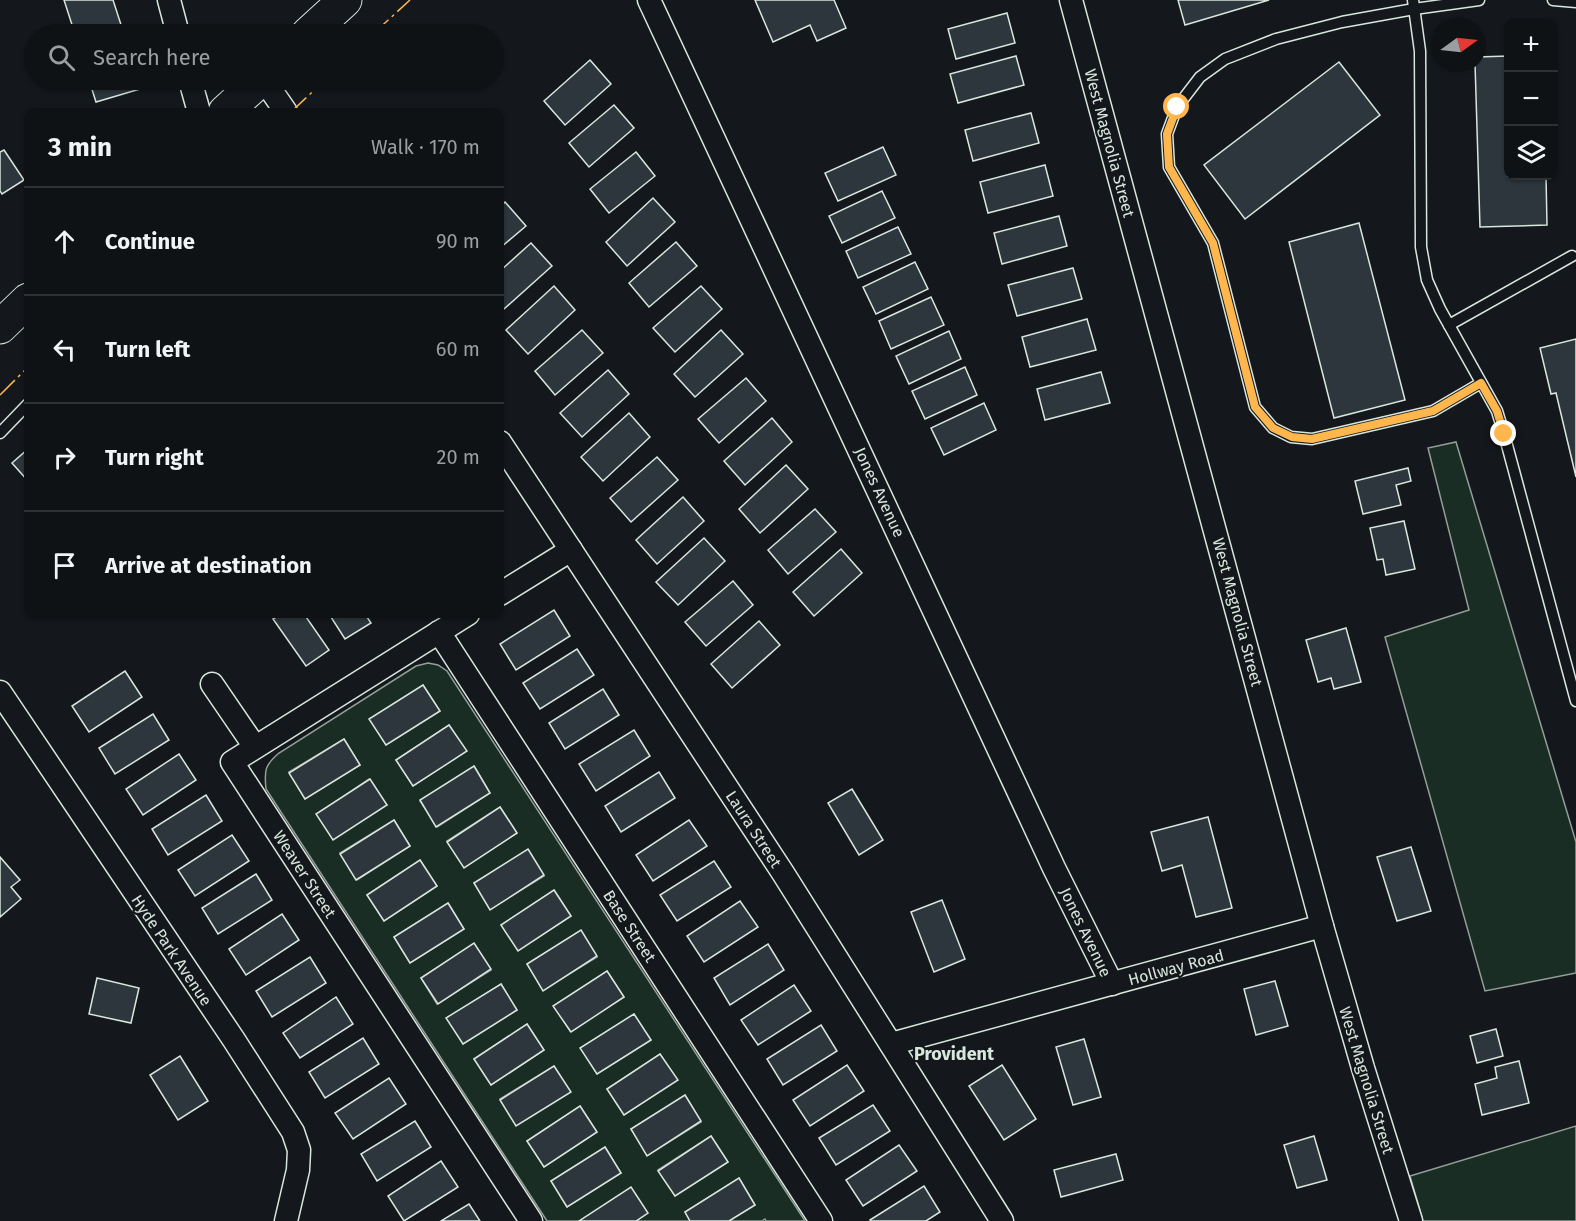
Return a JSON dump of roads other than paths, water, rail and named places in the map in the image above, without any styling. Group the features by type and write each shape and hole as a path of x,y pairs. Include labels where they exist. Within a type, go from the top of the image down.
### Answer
{"main road":[{"path":"319,24 345,0"},
{"path":"230,108 250,90"}],"street":[{"path":"169,0 175,24"},
{"name":"Jones Avenue","path":"649,0 1054,868 1112,984"},
{"name":"West Magnolia Street","path":"1071,0 1322,926 1411,1221"},
{"path":"193,90 198,108"},
{"path":"270,90 283,108"},
{"name":"Laura Street","path":"504,448 783,873 1002,1221"},
{"path":"504,592 571,550"},
{"name":"Weaver Street","path":"462,618 232,762 531,1221"},
{"name":"Base Street","path":"439,632 821,1221"},
{"path":"212,684 255,747"},
{"name":"Hyde Park Avenue","path":"0,692 234,1040 293,1132 299,1150 298,1170 286,1221"},
{"name":"Hollway Road","path":"891,1044 1322,926"}],"lane":[{"path":"1479,0 1414,4 1276,39 1226,59 1200,77 1177,107 1167,134 1169,167 1213,243 1255,407 1273,428 1292,437 1312,439 1335,435 1433,411 1481,383"},
{"path":"1553,0 1576,2"},
{"path":"1414,4 1420,51 1420,247 1427,280 1449,325 1497,411 1576,701"},
{"path":"1449,325 1572,256"},
{"path":"0,433 24,409"}],"district":[{"name":"Provident","path":"954,1054"}]}
